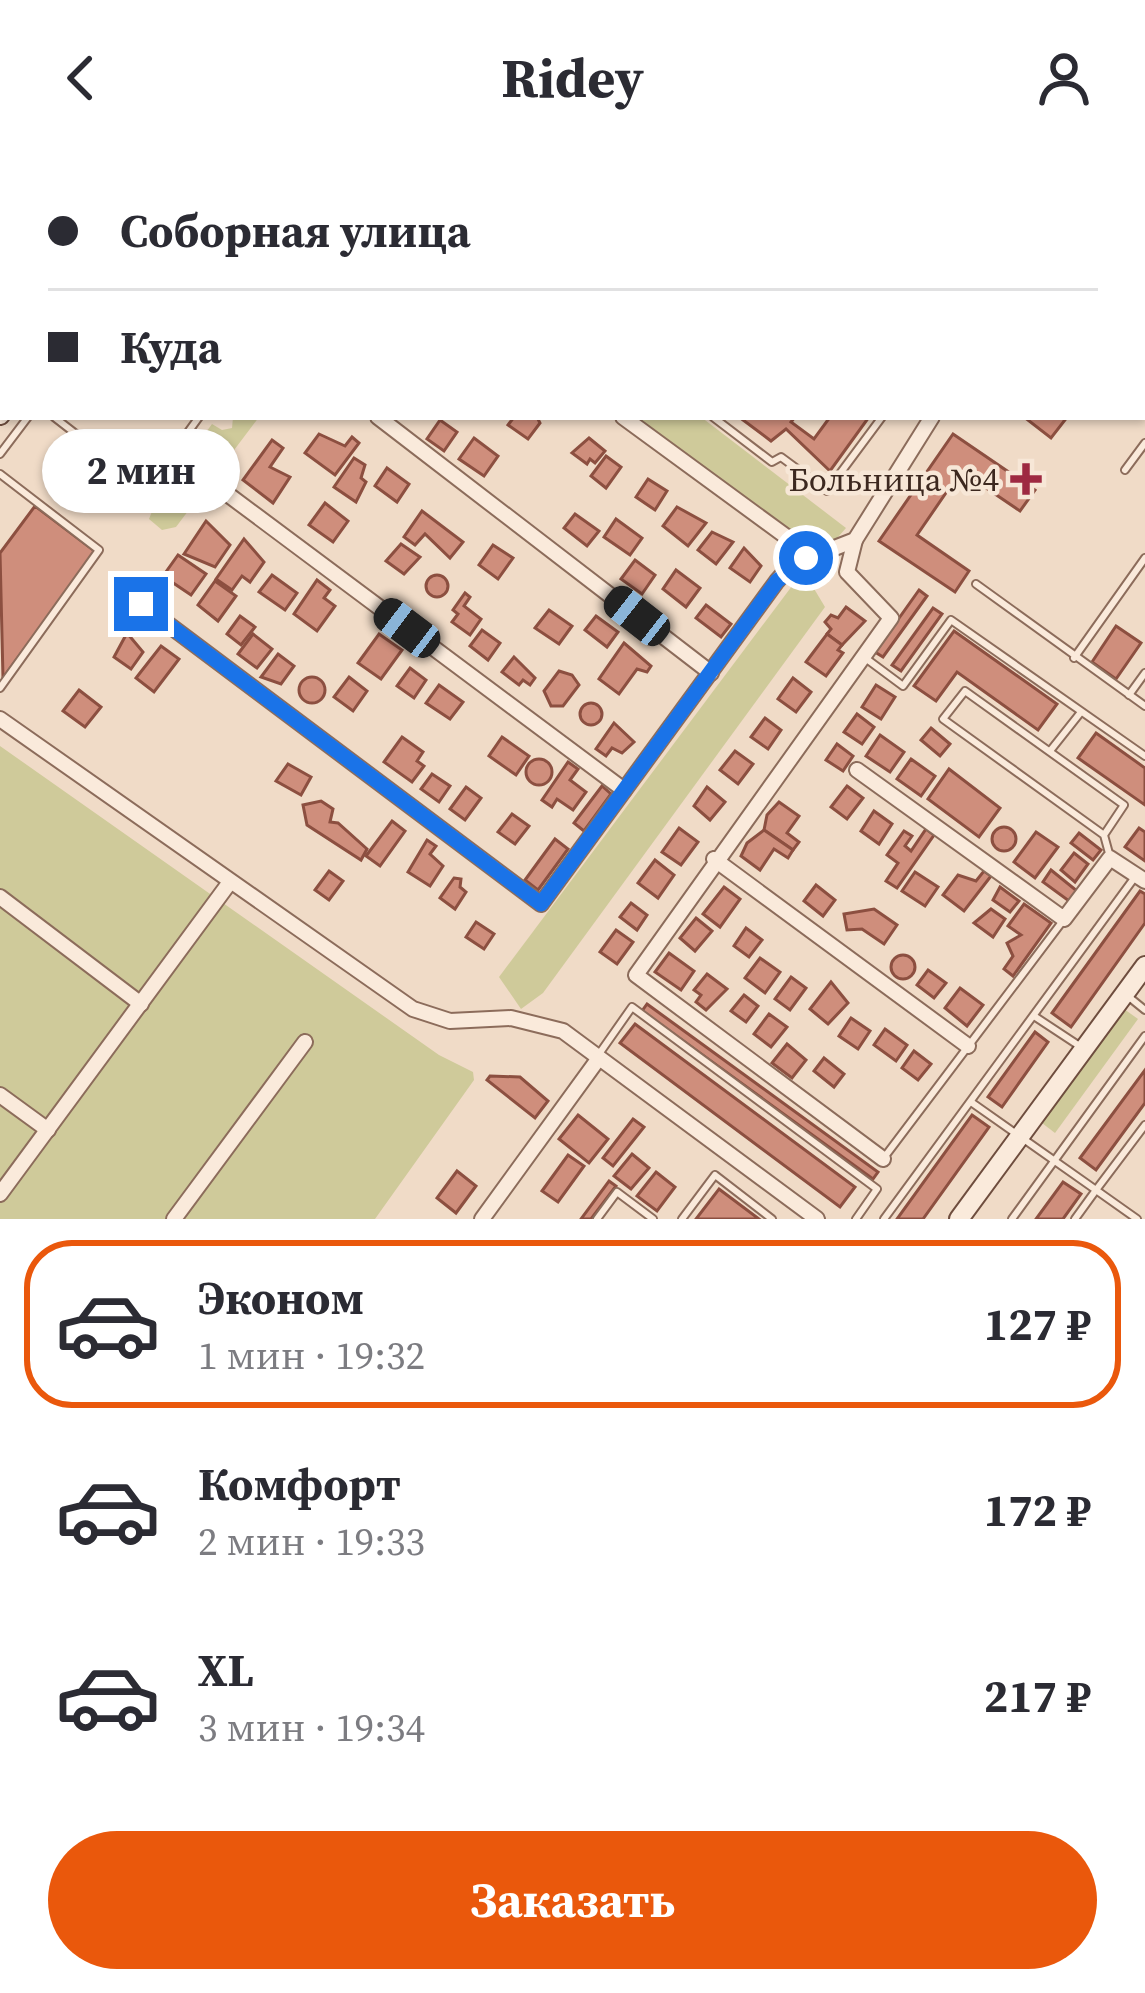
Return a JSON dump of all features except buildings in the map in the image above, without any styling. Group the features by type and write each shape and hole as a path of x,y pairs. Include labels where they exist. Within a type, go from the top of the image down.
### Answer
{"main road":[{"path":"959,1219 1145,966"}],"street":[{"path":"382,420 711,673"},
{"path":"627,420 795,543 806,558"},
{"path":"883,1159 636,975 714,859 892,615 848,572 855,540 930,420"},
{"path":"226,493 624,790"},
{"path":"141,604 541,904 777,581 806,558 855,540"},
{"path":"0,719 413,1009 450,1021 512,1018 563,1031 817,1219"},
{"path":"857,770 1064,919 1110,858 1141,878"},
{"path":"714,859 968,1046"},
{"path":"0,1194 230,882"},
{"path":"0,897 141,1004"},
{"path":"174,1219 305,1042"},
{"path":"482,1219 598,1057"},
{"path":"0,1095 48,1130"}],"lane":[{"path":"0,454 26,420"},
{"path":"59,420 147,489 197,420"},
{"path":"717,420 772,462 782,458 827,490 881,420"},
{"path":"1125,470 1145,443"},
{"path":"0,474 99,550 0,688"},
{"path":"1074,658 1145,558"},
{"path":"976,584 1145,706"},
{"path":"864,657 903,686 951,620 1145,756"},
{"path":"1129,695 1145,673"},
{"path":"1104,835 1124,806 965,691 943,719 1104,835 1110,858"},
{"path":"1050,751 1081,712"},
{"path":"884,1219 1141,878"},
{"path":"883,1159 1064,919"},
{"path":"1125,994 1145,1010"},
{"path":"598,1057 632,1007 877,1190 856,1219"},
{"path":"1034,1016 1084,1049"},
{"path":"1012,1219 1145,1036"},
{"path":"970,1102 1138,1219 1145,1210"},
{"path":"1075,1219 1145,1125"},
{"path":"682,1219 715,1175 772,1219"},
{"path":"597,1219 616,1192 640,1215 653,1219"}],"shaded area":[{"path":"233,420 257,420 176,527 162,530 149,519 157,499 212,424 222,430 232,428"},
{"path":"636,420 705,420 846,528 831,545 782,527"},
{"path":"798,578 810,582 825,607 543,993 521,1009 499,977"},
{"path":"0,746 439,1055 473,1072 474,1080 375,1219 0,1219"},
{"path":"1124,1009 1138,1019 1055,1133 1042,1123"}],"place":[{"name":"Больница №4","path":"1026,479"}],"route":[{"path":"141,604 541,904 777,581 791,565 806,558"}]}
